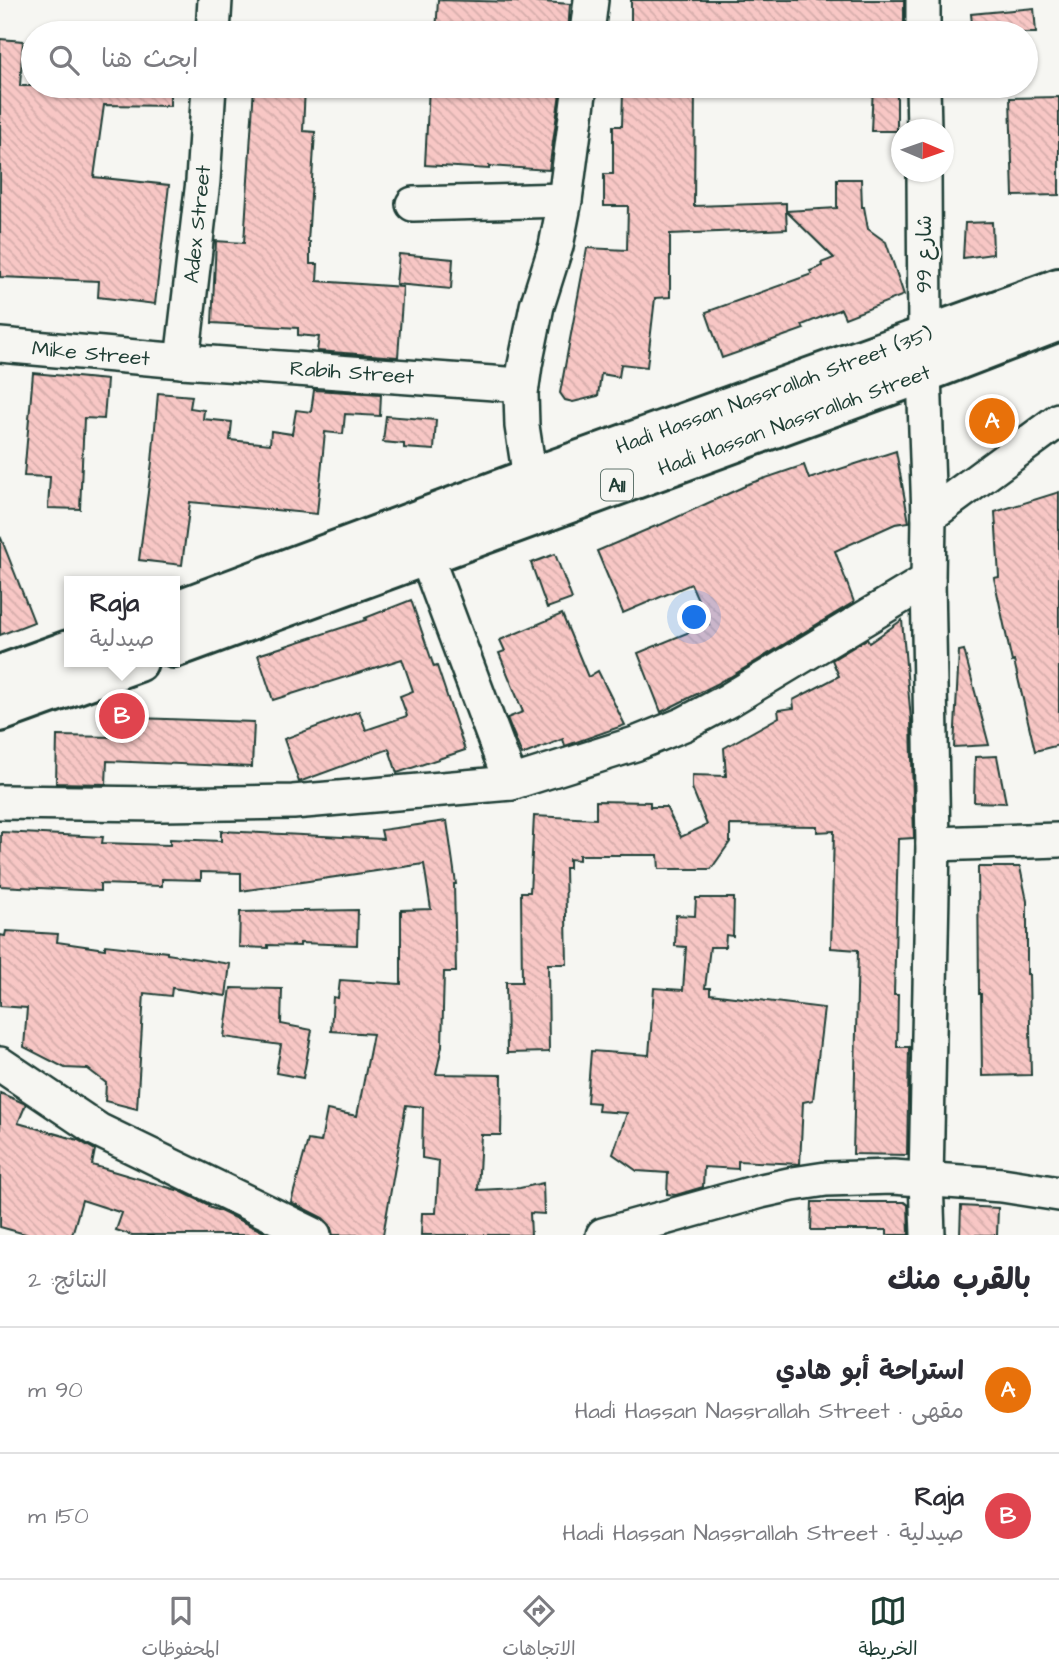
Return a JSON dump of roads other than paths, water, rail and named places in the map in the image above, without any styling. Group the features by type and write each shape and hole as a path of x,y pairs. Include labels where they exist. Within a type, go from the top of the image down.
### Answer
{"highway":[{"name":"Hadi Hassan Nassrallah Street (35)","path":"180,609 530,478 1059,288"},
{"name":"Hadi Hassan Nassrallah Street","path":"180,646 1059,321"},
{"path":"0,676 64,652"},
{"path":"0,712 124,667"}],"street":[{"path":"214,21 215,0"},
{"path":"588,21 591,0"},
{"path":"923,0 923,21"},
{"name":"Adex Street","path":"182,361 203,181 208,98"},
{"path":"530,478 522,426 522,385 537,306 556,246 578,98"},
{"path":"923,98 924,119"},
{"name":"شارع 99","path":"924,182 924,373 929,516 933,844 926,1180 928,1235"},
{"path":"414,204 565,200"},
{"name":"Mike Street","path":"0,345 182,361"},
{"name":"Rabih Street","path":"182,361 522,385"},
{"path":"929,516 1059,420"},
{"path":"426,555 510,783"},
{"path":"0,802 293,802 510,783 635,744 684,724 729,700 928,580"},
{"path":"933,844 1059,841"},
{"path":"0,1064 98,1130 314,1235"},
{"path":"603,1235 640,1230 761,1191 793,1184 859,1177 1002,1185 1059,1194"}],"place":[{"name":"استراحة أبو هادي","path":"992,421"},
{"name":"Raja","path":"122,716"}]}
